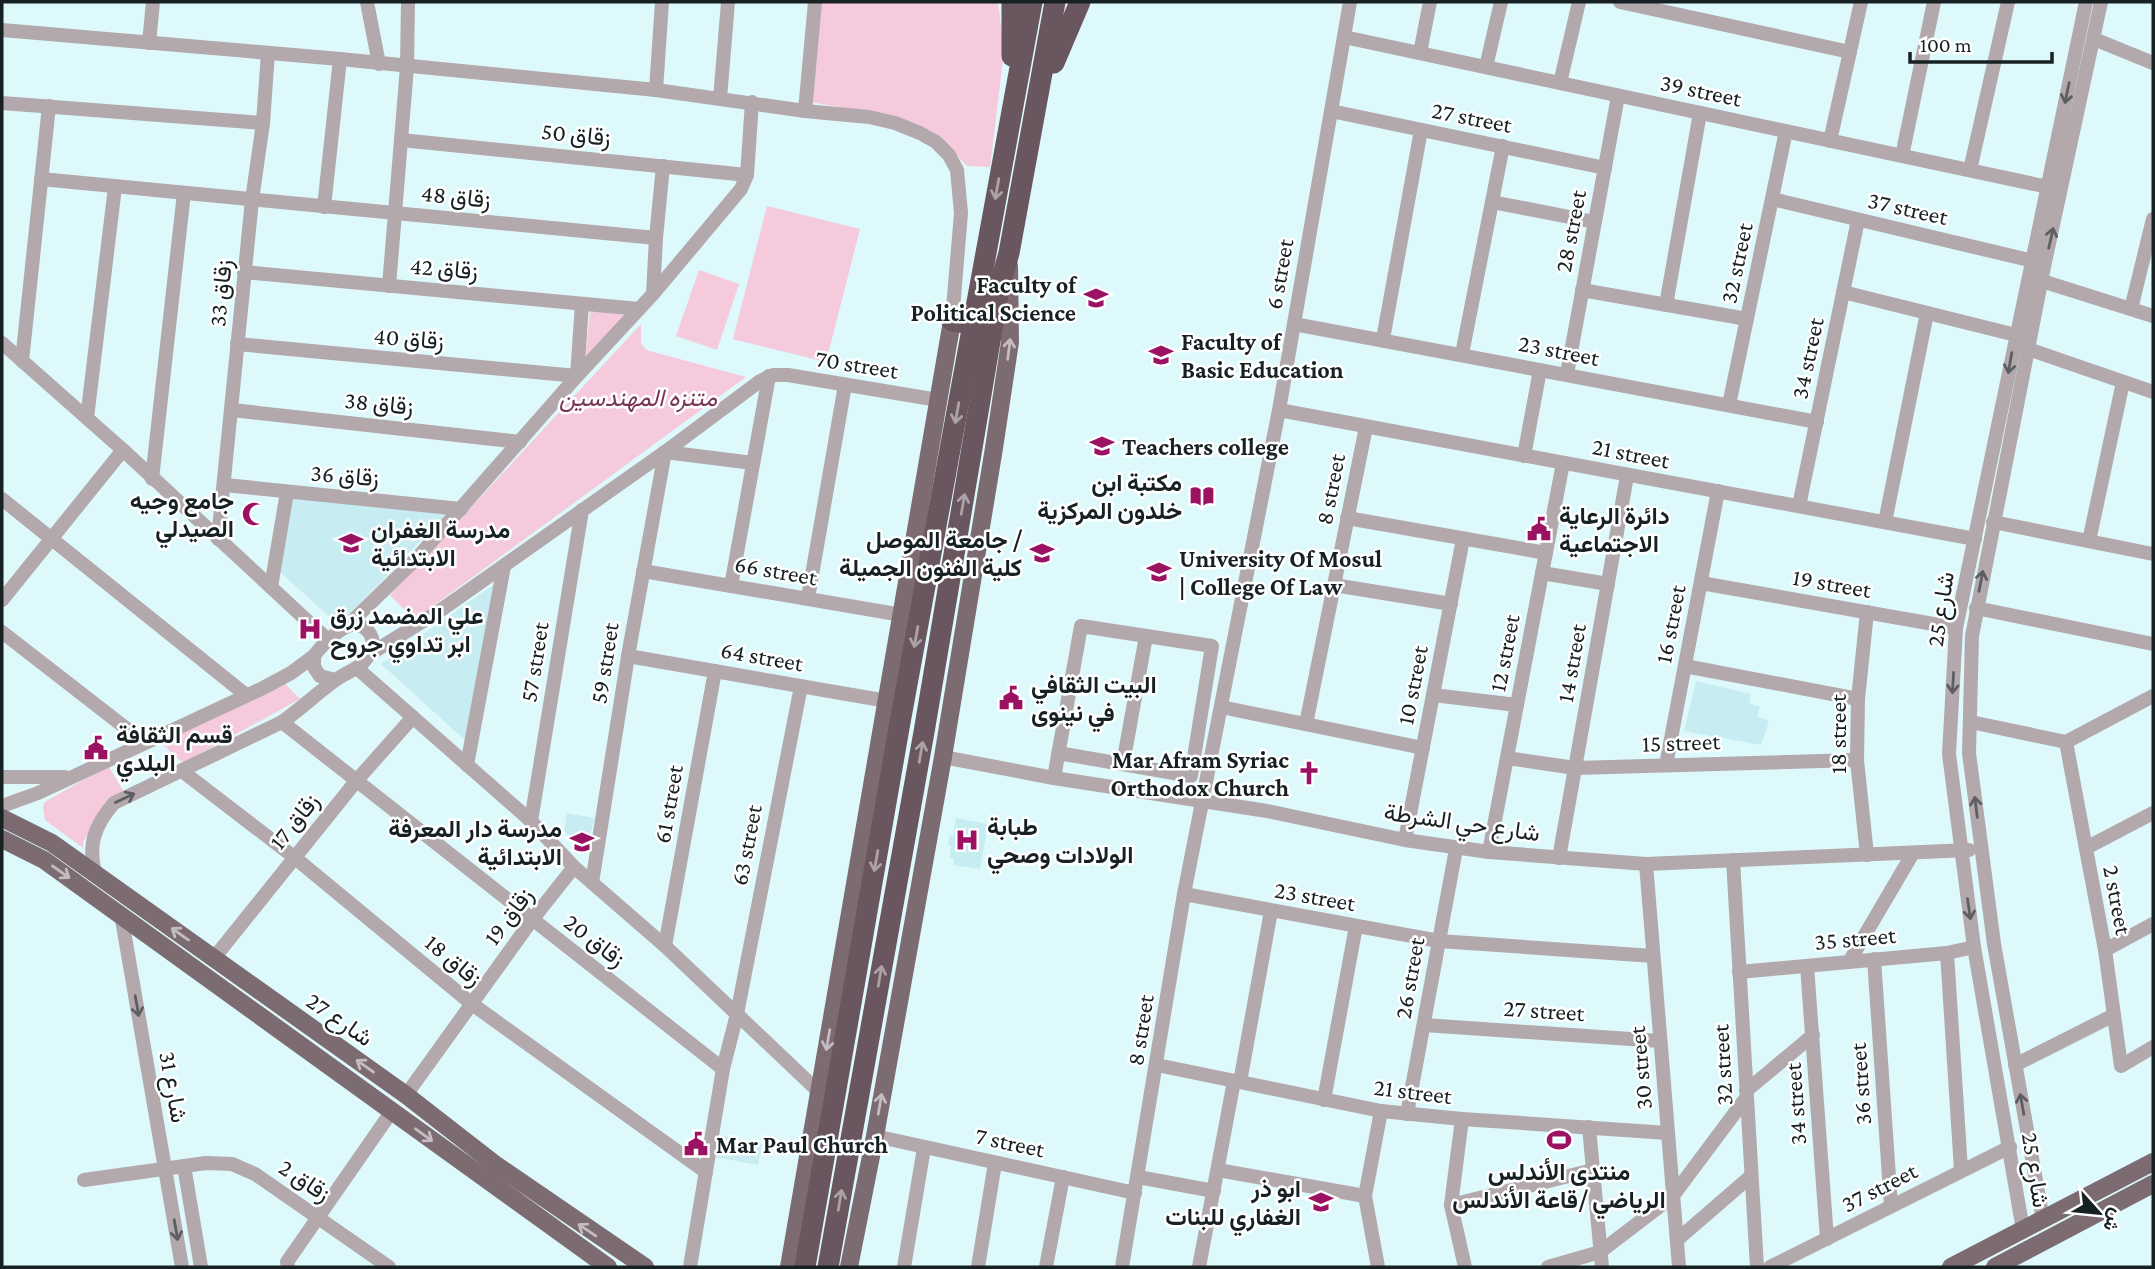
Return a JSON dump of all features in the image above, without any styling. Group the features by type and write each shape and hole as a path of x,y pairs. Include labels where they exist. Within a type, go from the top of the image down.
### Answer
{"highway":[{"path":"1005,146 1012,49 1012,2"},
{"path":"805,1267 962,322 1005,146 1032,2"},
{"path":"828,1267 922,745 999,288 1009,253 1055,2"},
{"path":"1030,142 1058,53 1080,2"}],"main road":[{"path":"849,1267 943,757 1010,342 1009,253"},
{"path":"789,1267 938,400 962,322"},
{"name":"شارع 27","path":"2,818 52,843 406,1095 496,1165 645,1267"},
{"name":"شارع 27","path":"2,839 44,860 602,1265"},
{"path":"264,1020 275,1003"},
{"path":"1951,1267 2153,1162"},
{"path":"1995,1267 2153,1184"}],"street":[{"path":"149,43 153,2"},
{"path":"367,2 379,64"},
{"path":"389,286 407,66 408,2"},
{"path":"656,90 662,2"},
{"path":"720,99 728,2"},
{"path":"805,111 815,2"},
{"name":"6 street","path":"1201,800 1279,410 1350,2"},
{"path":"1420,53 1430,2"},
{"path":"1486,67 1501,2"},
{"path":"1560,83 1579,2"},
{"path":"1620,2 1650,5 1850,52"},
{"path":"1830,141 1861,2"},
{"path":"1902,156 1934,2"},
{"path":"1970,170 2008,2"},
{"name":"شارع 25","path":"2043,1220 1994,944 1969,753 1972,636 2028,349 2033,261 2086,2"},
{"name":"شارع 25","path":"2023,1230 1974,947 1949,754 1956,628 2015,335 2028,315 2042,281 2101,2"},
{"path":"2,30 656,90 869,117 895,123 928,137 948,155 957,170 961,196 962,322"},
{"name":"39 street","path":"1344,37 2048,187"},
{"path":"2094,39 2153,63"},
{"name":"زقاق 33","path":"218,539 244,272 263,123 268,53"},
{"path":"324,207 340,59"},
{"name":"28 street","path":"1567,374 1618,96"},
{"path":"2,806 38,793 279,680 314,656 377,598 639,309 741,189 747,175 752,102"},
{"path":"2,103 263,123"},
{"path":"22,361 49,106"},
{"name":"27 street","path":"1331,111 1605,168"},
{"path":"1667,305 1700,113"},
{"path":"1383,340 1420,130"},
{"name":"32 street","path":"1729,405 1786,131"},
{"name":"زقاق 50","path":"401,139 747,175"},
{"path":"1462,354 1503,146"},
{"path":"653,293 663,166"},
{"name":"زقاق 48","path":"41,179 656,238"},
{"path":"87,418 115,187"},
{"path":"152,479 184,193"},
{"name":"37 street","path":"1772,199 2033,261"},
{"path":"1492,202 1595,222"},
{"path":"2131,309 2153,219"},
{"name":"34 street","path":"1799,506 1858,220"},
{"name":"زقاق 42","path":"244,272 639,309"},
{"path":"2042,281 2153,316"},
{"path":"1582,290 1747,319"},
{"path":"1843,292 2015,335"},
{"path":"577,376 582,304"},
{"path":"1885,522 1927,313"},
{"name":"23 street","path":"1294,324 1817,422"},
{"path":"2,343 123,450 329,640"},
{"name":"زقاق 40","path":"237,344 577,376"},
{"path":"2028,349 2153,392"},
{"path":"1524,456 1540,370"},
{"name":"70 street","path":"769,376 788,375 938,400"},
{"path":"96,876 91,849 98,823 114,803 282,722 335,680 358,669 370,653 504,566 769,376"},
{"path":"731,586 769,376"},
{"path":"2088,541 2123,382"},
{"path":"808,598 845,385"},
{"name":"زقاق 38","path":"232,410 520,442"},
{"name":"21 street","path":"1279,410 1975,539"},
{"name":"8 street","path":"1306,724 1366,426"},
{"path":"2,600 123,450"},
{"path":"665,452 753,463"},
{"name":"59 street","path":"592,883 628,656 665,452"},
{"name":"12 street","path":"1489,852 1563,463"},
{"name":"14 street","path":"1559,858 1627,476"},
{"name":"زقاق 36","path":"225,485 460,509"},
{"name":"16 street","path":"1666,765 1718,491"},
{"path":"271,587 287,492"},
{"path":"2,499 246,695"},
{"name":"57 street","path":"531,821 582,510"},
{"path":"1347,518 1546,553"},
{"path":"1993,522 2153,554"},
{"name":"10 street","path":"1405,840 1463,539"},
{"path":"467,765 504,566"},
{"name":"66 street","path":"643,570 902,615"},
{"path":"1542,573 1608,584"},
{"name":"19 street","path":"1700,583 1956,628"},
{"path":"1334,585 1451,604"},
{"path":"370,653 373,640 368,630 377,598"},
{"path":"1976,608 2153,644"},
{"name":"18 street","path":"1867,612 1858,699 1857,760 1867,855"},
{"path":"346,627 356,625 368,630 404,633"},
{"path":"1054,778 1058,753 1082,626 1212,646 1191,776 1058,753"},
{"path":"2,632 145,743"},
{"path":"1123,764 1146,636"},
{"path":"314,656 314,667 320,676 335,680"},
{"name":"64 street","path":"628,656 887,701"},
{"path":"1685,666 1858,699"},
{"path":"358,669 531,821 574,867 665,946 819,1092"},
{"name":"61 street","path":"665,946 715,671"},
{"name":"63 street","path":"723,1069 737,1014 801,686"},
{"path":"1433,695 1517,705"},
{"path":"1971,722 2066,743 2153,696"},
{"path":"1221,707 1423,748"},
{"name":"زقاق 17","path":"214,958 357,780 413,716"},
{"name":"زقاق 20","path":"282,722 723,1069"},
{"name":"2 street","path":"2066,743 2105,950 2121,1066 2153,1047"},
{"name":"شارع حي الشرطة","path":"943,757 1054,778 1267,811 1456,849 1489,852 1646,864 1981,848"},
{"name":"15 street","path":"1507,758 1575,768 1857,760"},
{"name":"زقاق 18","path":"182,771 294,857 472,1004 706,1172"},
{"path":"2,777 70,777"},
{"name":"8 street","path":"1122,1267 1201,800"},
{"path":"2086,848 2153,813"},
{"name":"26 street","path":"1407,1114 1456,849"},
{"path":"1849,962 1913,853"},
{"name":"32 street","path":"1733,860 1757,1267"},
{"name":"30 street","path":"1646,864 1679,1267"},
{"name":"زقاق 19","path":"406,1095 532,920 574,867"},
{"name":"23 street","path":"1184,894 1439,941 1653,956"},
{"path":"1199,1267 1271,911"},
{"name":"شارع 31","path":"121,915 182,1267"},
{"path":"2105,950 2153,924"},
{"path":"1324,1100 1356,926"},
{"name":"35 street","path":"1739,972 1947,953 1974,947"},
{"path":"1947,953 1961,1170"},
{"name":"36 street","path":"1874,959 1891,1206"},
{"name":"34 street","path":"1807,966 1827,1240"},
{"path":"2015,1065 2114,1015"},
{"name":"27 street","path":"1424,1025 1660,1041"},
{"path":"1548,1267 1601,1260 1672,1197 1746,1094 1813,1035"},
{"name":"21 street","path":"1157,1065 1381,1111 1668,1133"},
{"path":"690,1267 723,1069"},
{"path":"288,1267 287,1262 392,1111"},
{"path":"1377,1267 1365,1196 1381,1111"},
{"path":"1462,1119 1451,1205 1465,1267"},
{"path":"1589,1127 1601,1260"},
{"name":"7 street","path":"875,1136 1135,1193"},
{"name":"37 street","path":"1770,1267 2010,1147"},
{"path":"904,1267 924,1148"},
{"name":"زقاق 2","path":"85,1180 206,1163 232,1164 255,1174 389,1267"},
{"path":"978,1267 995,1163"},
{"path":"184,1166 201,1267"},
{"path":"1218,1170 1365,1196"},
{"path":"1451,1205 1593,1170"},
{"path":"1677,1240 1751,1176"},
{"path":"1046,1267 1063,1177"},
{"path":"1138,1177 1214,1191"}],"shaded area":[{"name":"مدرسة الغفران الابتدائية","path":"290,495 447,514 344,619 332,619 280,572"},
{"path":"496,583 466,741 381,664"},
{"path":"1696,681 1751,694 1749,703 1760,707 1757,716 1769,721 1761,745 1684,731"},
{"name":"مدرسة دار المعرفة الابتدائية","path":"567,813 594,818 587,853 564,831"},
{"name":"طبابة الولادات وصحي","path":"956,818 988,824 980,869 953,865 954,859 949,858 951,846 948,845"},
{"path":"720,1135 762,1144 758,1165 716,1157"}],"green space":[{"path":"821,2 998,2 1004,52 990,167 967,166 945,143 897,117 810,102"},
{"path":"767,206 860,229 826,362 733,339"},
{"path":"699,270 739,284 717,350 676,336"},
{"path":"590,311 624,315 585,359"},
{"name":"متنزه المهندسين","path":"641,324 641,343 646,350 746,377 414,620 390,595"},
{"path":"283,682 300,699 183,763 161,743"},
{"path":"108,766 124,792 108,801 83,842 83,848 45,820 43,807 45,802"}],"place":[{"name":"Faculty of Political Science","path":"1096,298"},
{"name":"Faculty of Basic Education","path":"1161,355"},
{"name":"Teachers college","path":"1102,446"},
{"name":"مكتبة ابن خلدون المركزية","path":"1202,496"},
{"name":"جامع وجيه الصيدلي","path":"254,514"},
{"name":"دائرة الرعاية الاجتماعية","path":"1539,529"},
{"name":"مدرسة الغفران الابتدائية","path":"351,543"},
{"name":"جامعة الموصل / كلية الفنون الجميلة","path":"1042,553"},
{"name":"University Of Mosul | College Of Law","path":"1159,572"},
{"name":"علي المضمد زرق ابر تداوي جروح","path":"310,629"},
{"name":"البيت الثقافي في نينوى","path":"1011,698"},
{"name":"قسم الثقافة البلدي","path":"96,748"},
{"name":"Mar Afram Syriac Orthodox Church","path":"1309,773"},
{"name":"طبابة الولادات وصحي","path":"967,840"},
{"name":"مدرسة دار المعرفة الابتدائية","path":"582,842"},
{"name":"منتدى الأندلس الرياضي /قاعة الأندلس","path":"1559,1140"},
{"name":"Mar Paul Church","path":"696,1144"},
{"name":"ابو ذر الغفاري للبنات","path":"1321,1202"}]}
